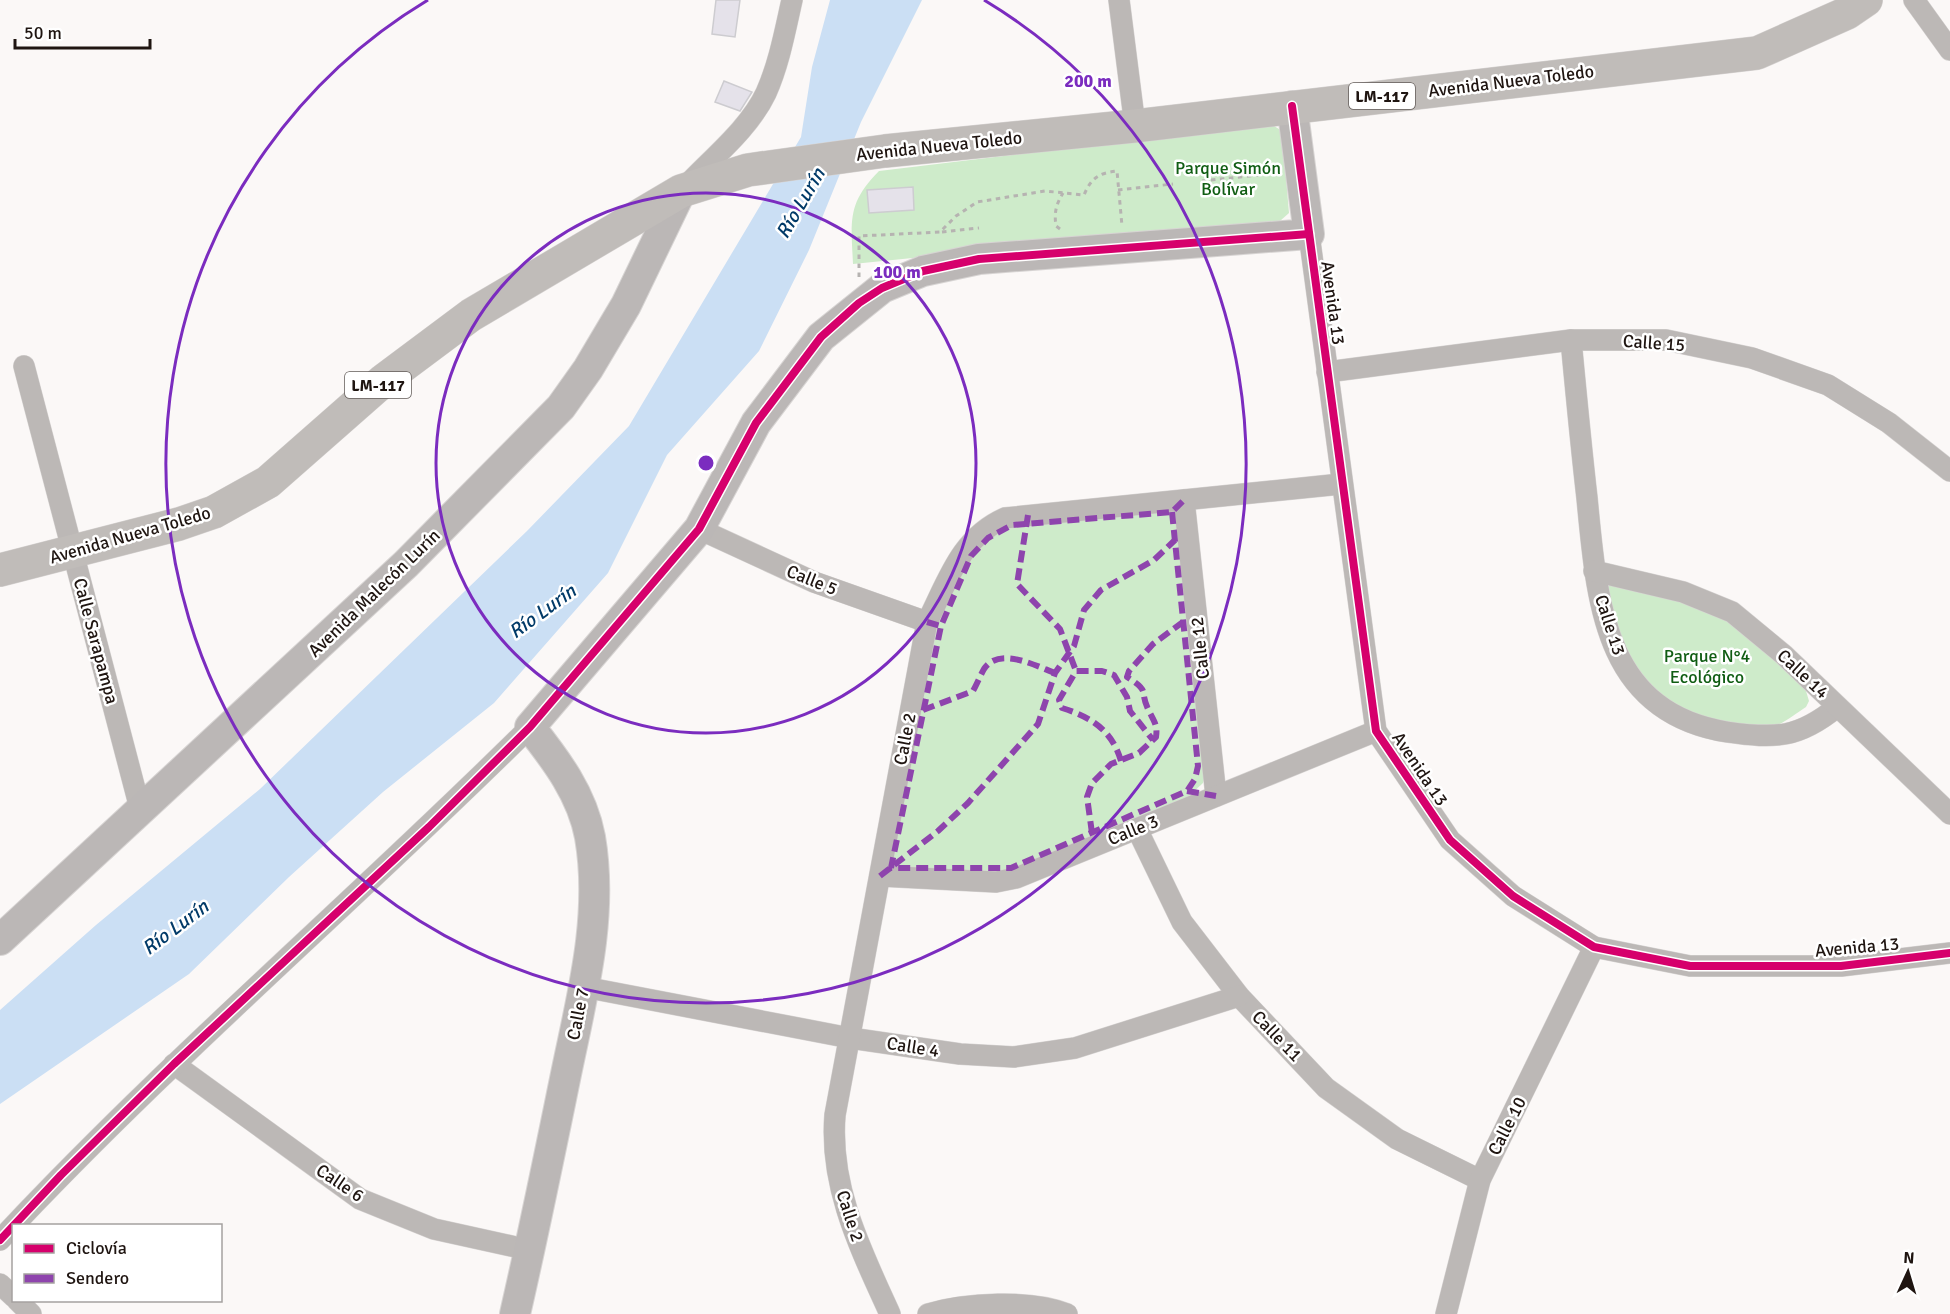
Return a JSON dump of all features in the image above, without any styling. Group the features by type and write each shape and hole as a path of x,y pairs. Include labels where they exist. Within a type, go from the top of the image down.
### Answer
{"main road":[{"name":"Avenida Nueva Toledo","path":"0,570 206,515 267,482 384,380 471,315 681,191 748,170 885,151 1135,126 1757,53 1847,13 1866,0"}],"street":[{"path":"681,191 749,119 765,94 775,69 792,0"},
{"path":"1119,0 1135,126"},
{"path":"1914,0 1950,50"},
{"name":"Avenida 13","path":"1292,106 1341,484 1377,731 1450,840 1513,896 1594,947 1690,966 1841,966 1950,953"},
{"name":"Avenida Malecón Lurín","path":"0,940 141,812 406,564 561,407 588,369 626,305 681,191"},
{"path":"15,1224 61,1175 174,1064 429,827 530,727 699,529 756,423 820,338 859,303 882,288 923,271 979,259 1308,234"},
{"name":"Calle 15","path":"1328,372 1571,340 1666,340 1752,358 1828,385 1889,423 1950,471"},
{"name":"Calle 13","path":"1571,340 1594,571 1611,641 1630,677 1641,691 1662,709 1686,722 1711,729 1768,736 1796,733 1816,724 1838,706"},
{"name":"Calle Sarapampa","path":"24,366 141,812"},
{"name":"Calle 2","path":"890,1314 853,1233 835,1168 833,1140 835,1115 927,622 965,548 972,539 991,524 1005,518 1341,484"},
{"name":"Calle 12","path":"1184,500 1216,796"},
{"name":"Calle 5","path":"699,529 814,582 927,622"},
{"name":"Calle 14","path":"1594,571 1683,592 1732,612 1838,706 1950,814"},
{"name":"Calle 7","path":"515,1314 584,987 595,892 590,836 579,801 559,764 530,727"},
{"name":"Calle 3","path":"880,876 996,882 1016,878 1377,731"},
{"name":"Calle 11","path":"1137,829 1182,922 1239,996 1326,1088 1396,1139 1480,1180"},
{"name":"Calle 10","path":"1446,1314 1480,1180 1594,947"},
{"name":"Calle 4","path":"584,987 850,1038 960,1054 1014,1057 1075,1048 1239,996"},
{"name":"Calle 6","path":"174,1064 360,1199 434,1229 530,1250"},
{"path":"0,1240 12,1227"},
{"path":"0,1284 12,1295"},
{"path":"19,1302 31,1314"},
{"path":"928,1314 988,1305 1053,1309 1067,1314"}],"path":[{"path":"940,232 956,216 977,202 1045,191 1084,195 1092,179 1101,173 1117,171 1122,229 1112,230"},
{"path":"1202,181 1300,171"},
{"path":"1118,190 1173,184"},
{"path":"1063,193 1056,205 1054,216 1056,226 1064,231"},
{"path":"859,303 859,236 979,228"}],"green space":[{"name":"Parque Simón Bolívar","path":"1271,124 1282,131 1289,213 1280,221 853,264 853,213 861,193 879,171"},
{"path":"1176,508 1206,771 1203,783 1189,796 1014,872 885,873 936,621 966,556 1003,525"},
{"name":"Parque N°4 Ecológico","path":"1604,585 1652,590 1738,625 1806,691 1809,701 1806,707 1771,728 1745,730 1704,720 1684,710 1649,684 1624,651 1614,628"}],"water":[{"name":"Río Lurín","path":"830,0 922,0 861,122 809,250 759,351 667,455 608,573 494,703 383,792 289,877 189,974 0,1104 0,1010 96,925 260,789 527,531 629,426 801,137 812,67"}],"building":[{"path":"716,0 740,0 735,37 712,34"},
{"path":"724,81 752,92 740,111 715,102"},
{"path":"913,187 914,210 869,213 867,190"}],"marked path":[{"path":"1172,512 1198,766 1195,779 1187,791 1011,868 891,868 941,626 971,556 988,538 1012,525 1172,512 1184,500"},
{"path":"1028,515 1017,584 1060,629 1076,671"},
{"path":"880,876 938,831 968,803 1038,724 1055,673 1074,646 1084,610 1101,590 1154,560 1175,540"},
{"path":"927,622 941,626"},
{"path":"1092,833 1087,797 1092,783 1111,764 1139,753 1156,737 1156,725 1145,703 1142,689 1127,677 1129,671 1153,644 1183,622"},
{"path":"923,710 973,691 984,669 991,662 999,659 1018,660 1055,673"},
{"path":"1121,761 1112,741 1099,726 1062,708 1059,700 1076,671 1102,671 1114,675 1127,697 1130,711 1153,740"},
{"path":"1187,791 1216,796"}],"cycle path":[{"path":"1292,106 1376,731 1450,840 1513,896 1594,947 1690,966 1841,966 1950,953"},
{"path":"15,1224 61,1175 174,1064 429,827 530,727 699,529 756,423 821,337 859,303 882,288 923,271 979,259 1309,234"},
{"path":"0,1240 12,1227"}]}
